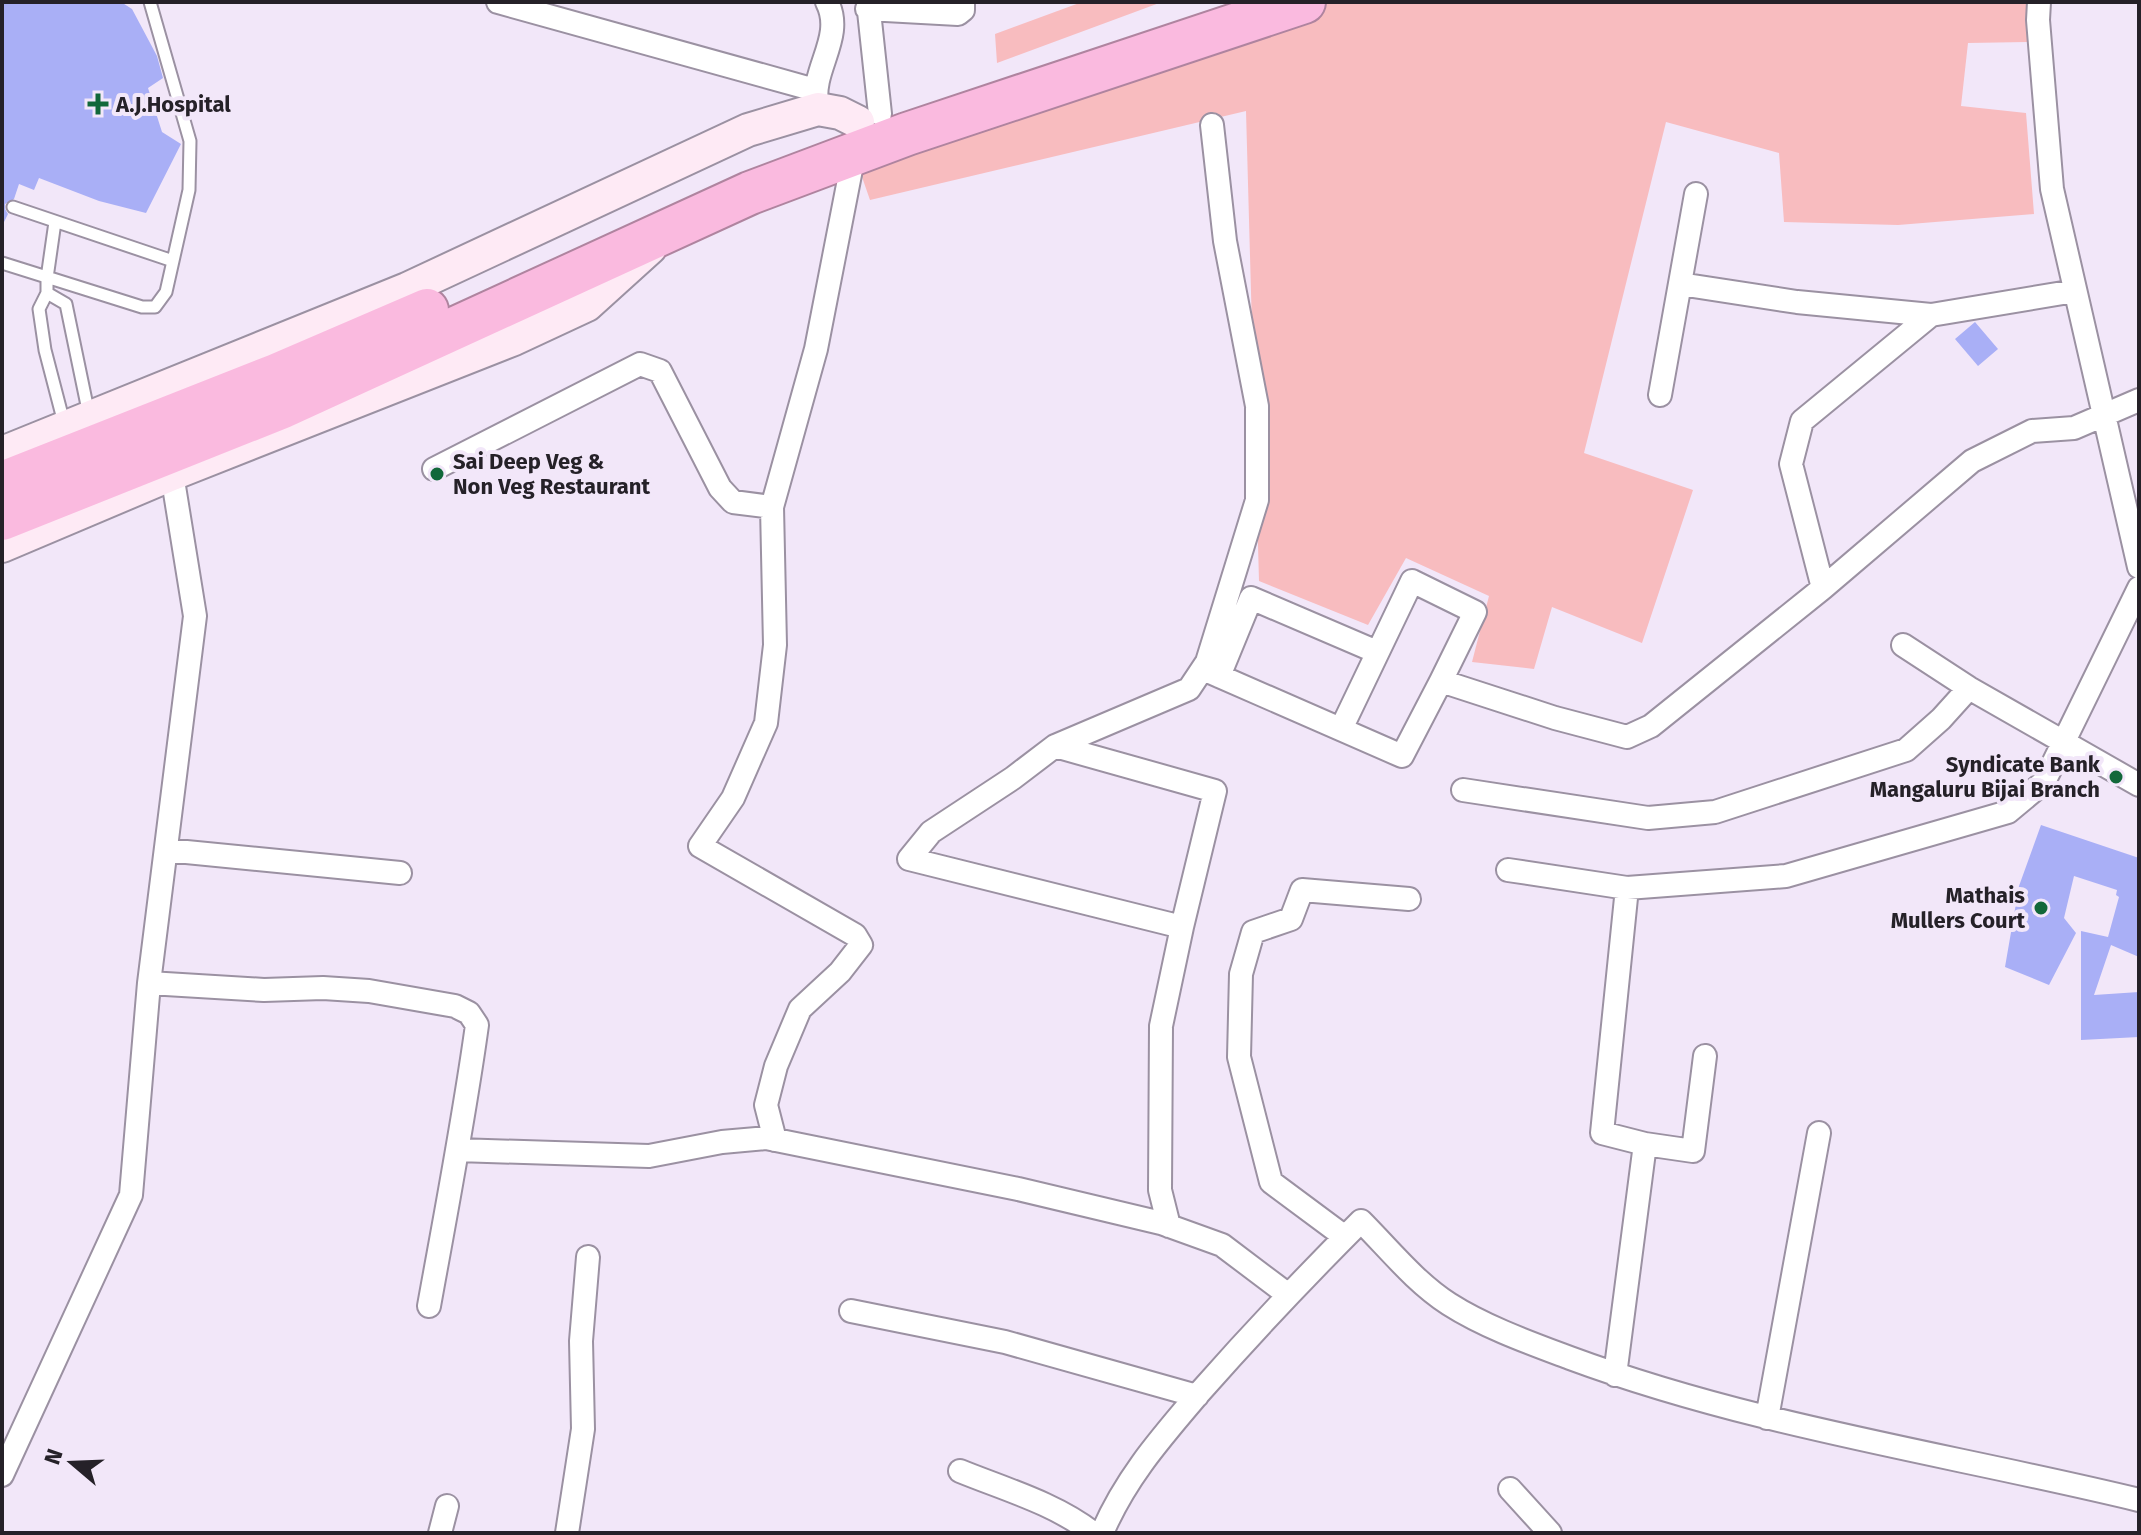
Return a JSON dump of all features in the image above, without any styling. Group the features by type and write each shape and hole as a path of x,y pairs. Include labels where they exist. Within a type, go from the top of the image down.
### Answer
{"highway":[{"path":"2,519 280,391 742,168 864,130 1219,2"},
{"path":"2,483 280,391 670,230 750,193 864,130 907,134 1304,2"}],"street":[{"path":"498,2 816,100 864,130"},
{"path":"816,100 834,27 827,2"},
{"path":"775,1140 766,1105 776,1066 800,1009 840,972 861,945 855,935 700,846 733,798 766,723 775,645 772,507 816,349 864,130 868,6 958,14 963,10 963,2"},
{"path":"2039,2 2052,189 2139,567"},
{"path":"2,453 407,289 816,100"},
{"path":"1212,125 1225,241 1257,406 1257,500 1207,662 1211,672 1402,756 1475,612 1412,581 1341,729"},
{"path":"1660,395 1696,194"},
{"path":"2,546 172,474 514,339 587,305 670,230"},
{"path":"1680,284 1797,302 1931,315 2075,291"},
{"path":"1823,588 1791,464 1802,421 1931,315"},
{"path":"434,469 640,364 660,371 720,488 733,502 772,507"},
{"path":"1441,681 1555,718 1627,737 1651,726 1823,588 1972,461 2032,431 2074,428 2139,400"},
{"path":"2,1475 131,1195 149,983 195,616 172,474"},
{"path":"1508,870 1627,888 1786,876 2008,812 2044,782 2139,588"},
{"path":"1182,927 909,859 931,832 1055,746 1189,689 1211,672 1251,598 1377,652"},
{"path":"1903,645 1969,688 2139,785"},
{"path":"1463,790 1648,818 1715,812 1906,750 1941,719 1969,688"},
{"path":"1055,746 1215,791 1161,1026 1160,1190 1169,1226"},
{"path":"166,850 400,873"},
{"path":"1627,888 1602,1133 1645,1144 1693,1151 1705,1056"},
{"path":"1345,1237 1271,1182 1239,1057 1241,974 1253,932 1291,919 1302,890 1409,899"},
{"path":"149,983 264,990 323,988 369,991 455,1006 469,1013 477,1025 429,1306"},
{"path":"1767,1418 1819,1133"},
{"path":"457,1150 649,1156 722,1142 766,1138 1018,1189 1169,1226 1222,1245 1287,1294"},
{"path":"1615,1375 1645,1144"},
{"path":"1102,1533 1116,1500 1138,1466 1287,1294 1361,1221 1425,1285 1450,1305 1536,1345 1615,1375 1767,1418 2139,1500"},
{"path":"567,1533 583,1429 581,1341 588,1257"},
{"path":"851,1311 1005,1342 1197,1396"},
{"path":"960,1471 1052,1508 1093,1533"},
{"path":"1510,1489 1550,1533"},
{"path":"440,1533 447,1506"}],"lane":[{"path":"2,263 142,307 155,307 166,292 189,190 190,141 150,2"},
{"path":"13,207 173,261"},
{"path":"55,222 47,293 39,309 45,350 78,423"},
{"path":"47,293 66,304 78,423"}],"shaded area":[{"path":"1082,2 1162,2 997,63 995,34"},
{"path":"1304,2 2030,2 2027,42 1968,43 1961,106 2026,113 2034,214 1898,225 1784,222 1779,153 1666,122 1584,453 1693,490 1642,643 1552,607 1534,669 1472,662 1489,596 1406,558 1368,625 1259,581 1246,111 870,200 854,154"}],"building":[{"name":"A.J.Hospital","path":"2,2 121,2 132,9 157,56 163,78 148,88 162,132 181,144 146,213 99,201 39,178 34,190 19,184 14,199 5,204 8,214 2,226"},
{"path":"1975,322 1998,349 1978,366 1955,339"},
{"name":"Mathais Mullers Court","path":"2041,825 2139,858 2139,957 2111,945 2094,995 2139,992 2139,1037 2081,1040 2081,931 2108,937 2119,897 2117,890 2074,876 2064,918 2076,933 2049,985 2005,967 2019,886"}],"place":[{"name":"A.J.Hospital","path":"98,104"},
{"name":"Sai Deep Veg & Non Veg Restaurant","path":"437,474"},
{"name":"Syndicate Bank Mangaluru Bijai Branch","path":"2116,777"},
{"name":"Mathais Mullers Court","path":"2041,908"}]}
